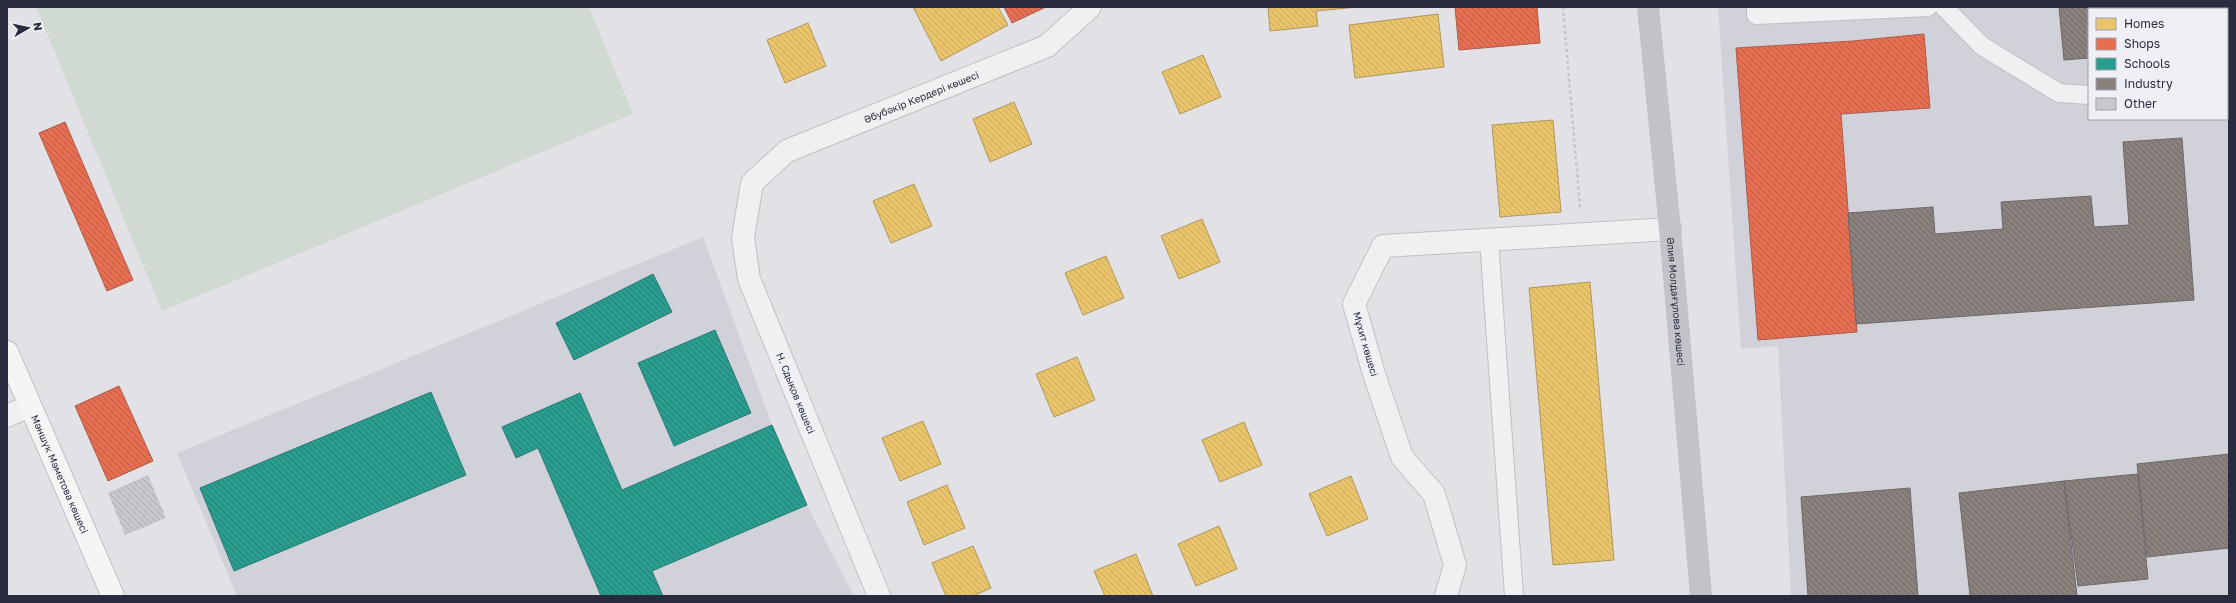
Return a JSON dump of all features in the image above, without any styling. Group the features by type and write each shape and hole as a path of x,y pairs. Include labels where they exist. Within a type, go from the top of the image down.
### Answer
{"main road":[{"name":"Әлия Молдағұлова көшесі","path":"1648,7 1670,229 1701,596"},
{"name":"Мәншүк Мәметова көшесі","path":"7,352 113,596"}],"street":[{"name":"Әбубәкір Кердері көшесі","path":"752,183 787,151 1047,46 1090,7"},
{"name":"Н. Сдықов көшесі","path":"752,183 743,238 749,279 879,596"},
{"name":"Мұхит көшесі","path":"1446,596 1455,565 1434,494 1402,457 1374,374 1354,304 1383,246 1582,233 1670,229"},
{"path":"7,416 30,406"}],"lane":[{"path":"1756,7 1756,15 1928,7"},
{"path":"1944,7 1982,46 2059,93 2088,95"},
{"path":"1489,240 1514,596"}],"path":[{"path":"1563,7 1582,233"}],"shaded area":[{"path":"36,7 589,7 633,114 162,311"},
{"path":"1718,7 2229,7 2229,596 1791,596 1778,346 1741,349"},
{"path":"703,237 772,425 807,505 854,596 237,596 177,453"}],"building: Homes":[{"path":"913,7 998,7 1008,25 941,61"},
{"path":"1268,7 1358,7 1316,11 1318,26 1270,31"},
{"path":"1438,14 1444,67 1355,78 1349,25"},
{"path":"808,23 826,66 785,83 767,40"},
{"path":"1203,55 1221,97 1180,114 1162,72"},
{"path":"1014,102 1032,144 990,162 973,119"},
{"path":"1553,120 1561,212 1500,217 1492,125"},
{"path":"914,184 932,226 891,243 873,201"},
{"path":"1202,219 1220,262 1179,279 1161,236"},
{"path":"1106,256 1124,298 1083,315 1065,273"},
{"path":"1590,282 1614,560 1553,565 1529,288"},
{"path":"1077,357 1095,400 1054,417 1036,374"},
{"path":"923,421 941,464 900,481 882,438"},
{"path":"1244,422 1262,465 1220,482 1202,440"},
{"path":"1351,476 1368,519 1327,536 1309,494"},
{"path":"947,485 965,528 924,545 907,502"},
{"path":"1219,526 1237,569 1196,586 1178,544"},
{"path":"973,546 991,588 973,596 946,596 932,563"},
{"path":"1136,554 1153,596 1105,596 1094,571"}],"building: Shops":[{"path":"1004,7 1046,7 1012,23"},
{"path":"1455,7 1537,7 1540,43 1459,50"},
{"path":"1924,34 1930,108 1841,114 1857,332 1758,340 1736,48 1853,41"},
{"path":"65,122 133,280 107,291 39,133"},
{"path":"119,386 153,461 108,481 75,406"}],"building: Schools":[{"path":"653,274 672,312 574,360 556,323"},
{"path":"715,330 751,413 674,446 638,363"},
{"path":"431,392 466,475 234,571 200,488"},
{"path":"580,393 622,490 772,425 807,505 652,571 663,596 601,596 538,448 516,458 502,427"}],"building: Industry":[{"path":"2059,7 2181,7 2088,8 2088,58 2064,60"},
{"path":"2229,7 2229,70 2228,8 2219,8"},
{"path":"2182,138 2194,300 1856,324 1848,213 1933,207 1935,234 2003,229 2001,202 2091,196 2094,227 2129,225 2123,142"},
{"path":"2229,454 2229,548 2147,557 2137,464"},
{"path":"2138,474 2148,579 2078,586 2064,481"},
{"path":"2064,481 2077,596 1970,596 1959,493"},
{"path":"1910,488 1918,596 1808,596 1801,497"}],"building: Other":[{"path":"148,475 166,518 125,535 108,493"}]}
